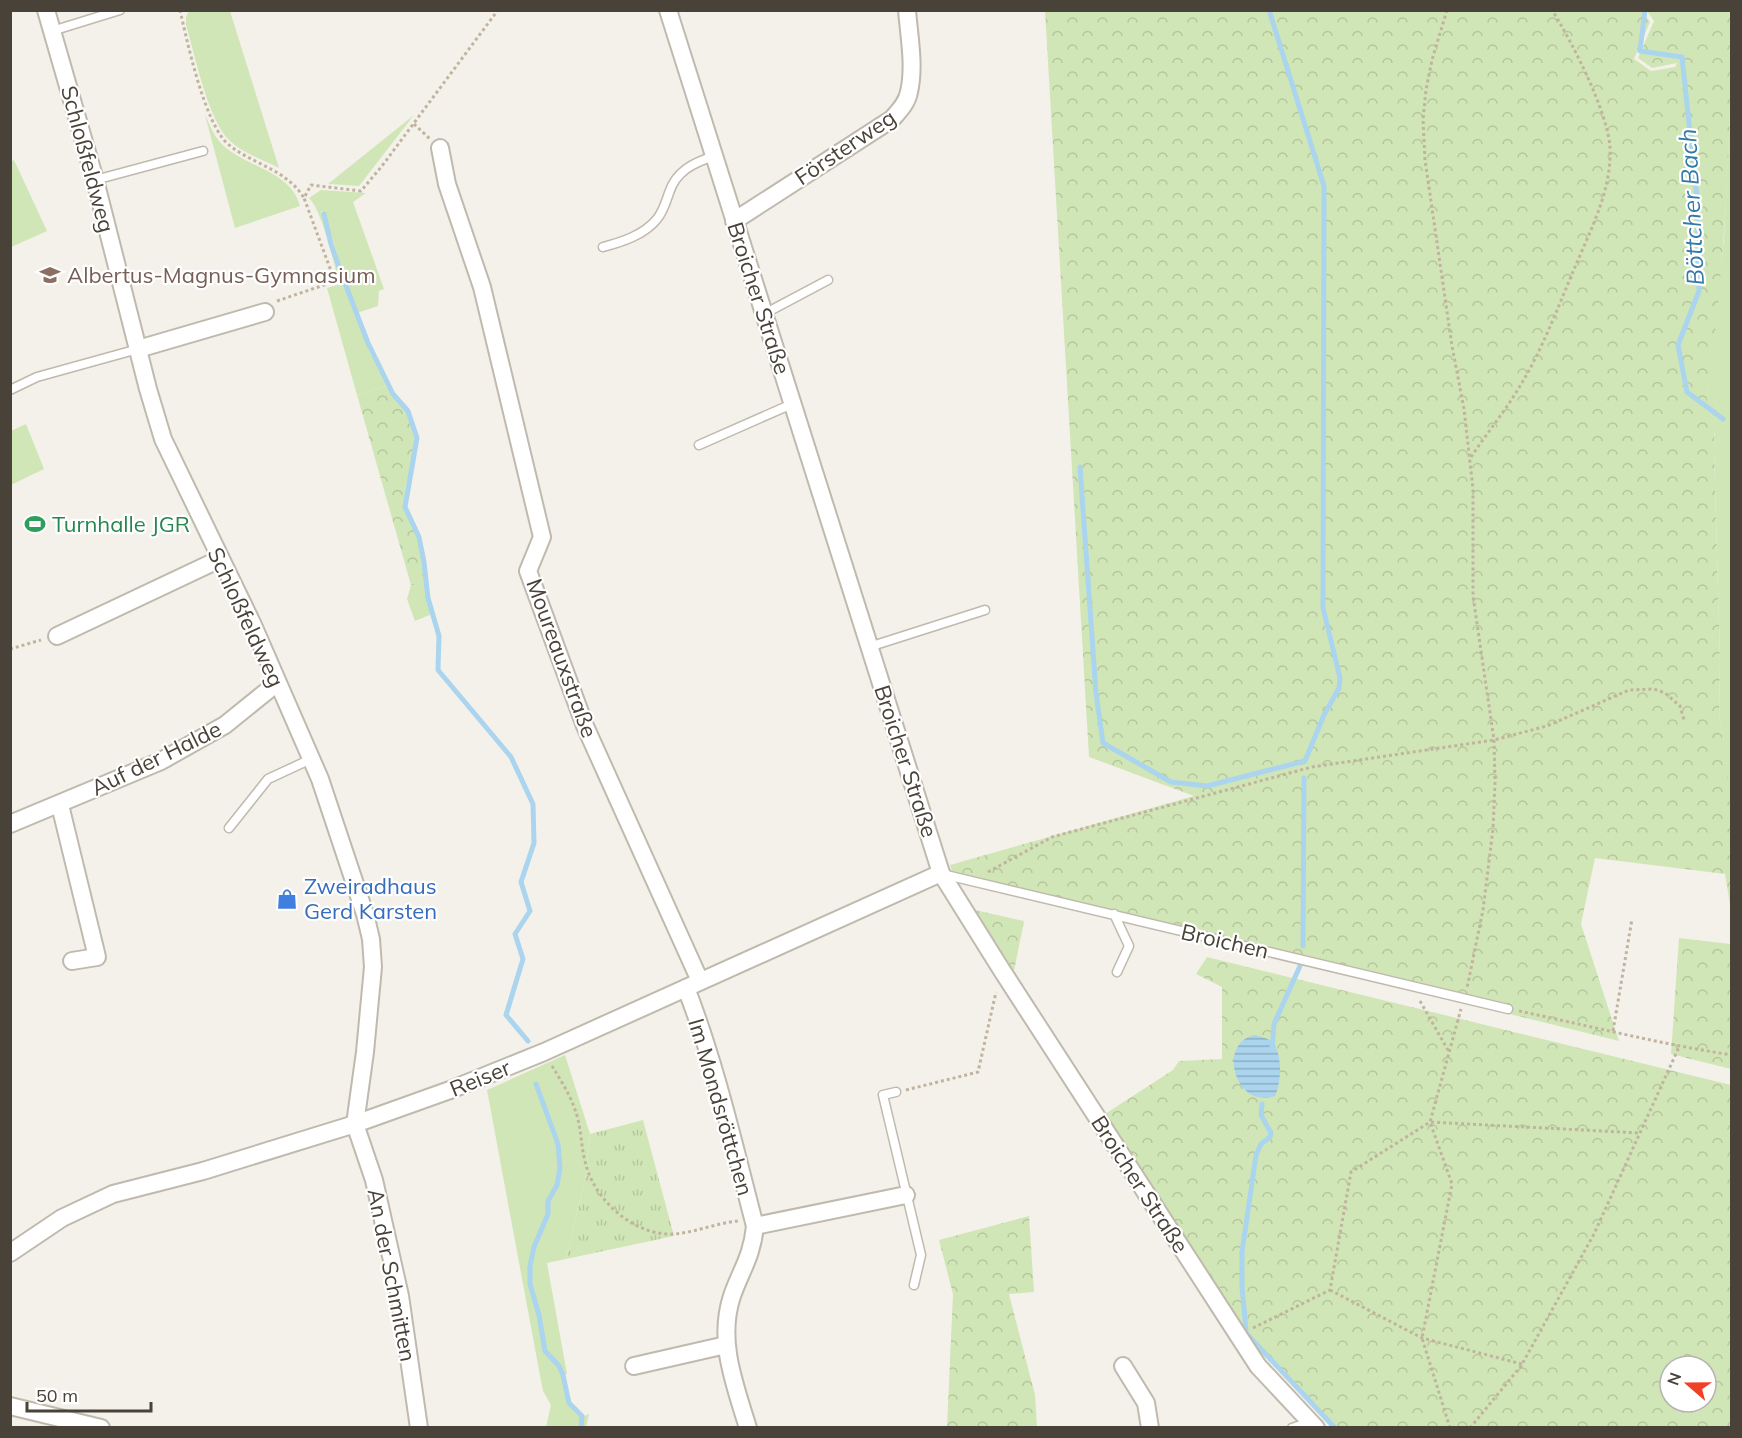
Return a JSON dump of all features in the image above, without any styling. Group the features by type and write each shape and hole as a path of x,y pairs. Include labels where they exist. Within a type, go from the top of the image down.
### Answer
{"street":[{"name":"Schloßfeldweg","path":"46,10 95,180 163,439 219,559 252,623 320,779 371,939 373,967 355,1124"},
{"name":"Broicher Straße","path":"668,10 941,873 1258,1366 1313,1425"},
{"name":"Försterweg","path":"734,221 892,119 902,109 909,93 911,72 907,10"},
{"name":"Moureauxstraße","path":"440,148 447,184 482,287 542,537 528,571 585,726 693,985"},
{"path":"138,349 265,312"},
{"path":"57,636 219,559"},
{"name":"Auf der Halde","path":"10,824 161,761 225,725 277,683"},
{"path":"60,805 97,957 72,961"},
{"name":"Reiser","path":"10,1253 62,1218 113,1194 203,1171 355,1124 450,1090 544,1052 941,873"},
{"name":"Im Mondsröttchen","path":"693,985 702,1031 754,1226 753,1242 747,1263 732,1295 726,1320 726,1345 747,1428"},
{"name":"An der Schmitten","path":"355,1124 374,1180 400,1296 419,1428"},
{"name":"Im Mondsröttchen","path":"754,1226 906,1194"},
{"path":"634,1366 726,1345"},
{"path":"1123,1366 1146,1403 1150,1428"},
{"path":"10,1406 101,1428"}],"lane":[{"path":"52,31 120,10"},
{"path":"95,180 203,151"},
{"path":"603,247 642,233 657,219 678,175 688,167 714,156"},
{"path":"764,314 828,280"},
{"path":"10,390 37,377 138,349"},
{"path":"699,445 792,404"},
{"path":"869,647 985,610"},
{"path":"229,828 268,778 311,759"},
{"name":"Broichen","path":"941,873 1508,1009"},
{"path":"1114,914 1129,946 1117,972"},
{"path":"896,1092 883,1095 921,1255 914,1285"},
{"path":"1292,1428 1313,1425"}],"path":[{"path":"180,10 207,108 223,139 236,150 285,177 298,189 304,198 334,279 324,285 278,301 265,312"},
{"path":"304,198 311,185 361,191 414,124 498,10"},
{"path":"1447,10 1432,60 1426,90 1424,130 1427,171 1470,458 1473,489 1473,596 1494,740 1495,782 1490,859 1483,910 1464,998 1430,1122 1452,1184 1422,1338 1450,1428"},
{"path":"1470,458 1526,375 1556,312 1594,222 1610,170 1610,148 1605,123 1591,85 1552,10"},
{"path":"414,124 440,148"},
{"path":"10,649 57,636"},
{"path":"970,881 1052,837 1312,767 1494,740 1547,726 1578,714 1615,694 1640,688 1665,693 1680,706 1684,720"},
{"path":"1613,1031 1632,919"},
{"path":"896,1092 978,1072 1001,969"},
{"path":"1411,985 1449,1052"},
{"path":"1508,1009 1679,1047 1731,1055"},
{"path":"1470,1428 1522,1364 1594,1234 1679,1047"},
{"path":"544,1052 574,1104 582,1130 585,1161 595,1185 609,1206 633,1223 652,1231 673,1234 737,1220 754,1226"},
{"path":"1330,1290 1351,1172 1430,1122 1640,1133"},
{"path":"1238,1336 1330,1290"},
{"path":"1330,1290 1422,1338 1522,1364"}],"green space":[{"path":"189,11 230,11 279,168 241,149 222,132 215,119 198,70 186,25"},
{"path":"1045,11 1642,11 1650,22 1634,59 1651,71 1675,67 1677,63 1652,68 1638,58 1654,21 1647,11 1731,11 1726,206 1707,400 1716,402 1714,449 1720,661 1719,714 1732,808 1731,911 1725,874 1595,858 1581,924 1619,1041 954,877 950,865 1194,796 1089,757"},
{"path":"1731,91 1731,808 1719,714 1720,661 1714,449 1716,402 1707,400 1724,238"},
{"path":"205,115 222,144 288,185 300,206 235,228"},
{"path":"414,115 359,186 328,184"},
{"path":"14,160 47,231 11,247 10,162"},
{"path":"321,190 366,193 353,202 384,289 379,291 378,306 357,313 324,212 321,211 343,284 370,353 388,385 357,395 327,288 340,284 319,214 309,198"},
{"path":"388,385 397,401 407,410 416,440 414,461 406,485 404,505 420,544 426,585 411,585 357,395"},
{"path":"26,424 44,469 11,485 11,431"},
{"path":"411,585 426,585 432,614 415,621 407,599"},
{"path":"975,910 1024,921 1014,971"},
{"path":"1679,938 1731,944 1731,1069 1671,1054"},
{"path":"1207,957 1731,1085 1731,1427 1335,1427 1242,1329 1105,1114 1173,1070 1179,1061 1222,1059 1222,987 1196,974"},
{"path":"565,1055 590,1134 586,1174 566,1259 547,1263 567,1374 562,1376 568,1404 581,1417 589,1414 586,1427 546,1427 551,1405 543,1391 487,1090"},
{"path":"643,1120 674,1236 566,1259 586,1174 590,1134"},
{"path":"1029,1216 1034,1292 1009,1294 1035,1395 1037,1427 947,1427 953,1294 939,1240"}],"water":[{"path":"1255,1035 1271,1041 1276,1048 1280,1062 1280,1077 1275,1096 1261,1098 1249,1093 1241,1085 1235,1073 1236,1049 1243,1040"}],"waterway":[{"path":"1080,467 1096,693 1103,743 1171,782 1207,786 1305,761 1324,715 1339,688 1340,678 1323,608 1324,186 1269,10"},
{"name":"Böttcher Bach","path":"1645,10 1640,51 1682,57 1697,198 1699,291 1678,345 1687,392 1723,419"},
{"path":"324,214 331,244 368,343 393,394 408,411 417,438 405,507 419,537 428,598 439,636 438,670 511,757 533,804 534,843 521,882 530,911 515,934 523,959 506,1015 528,1041"},
{"path":"1303,946 1304,778"},
{"path":"1272,1049 1274,1024 1300,966"},
{"path":"536,1084 558,1144 560,1168 557,1185 548,1201 548,1214 534,1247 530,1266 530,1284 539,1315 545,1351 559,1366 569,1403 582,1416 581,1428"},
{"path":"1246,1330 1242,1252 1256,1155 1261,1144 1270,1137 1271,1133 1261,1115 1262,1104"},
{"path":"1246,1333 1335,1428"}],"place":[{"name":"Albertus-Magnus-Gymnasium","path":"50,275"},
{"name":"Turnhalle JGR","path":"35,524"},
{"name":"Zweiradhaus Gerd Karsten","path":"287,899"}]}
